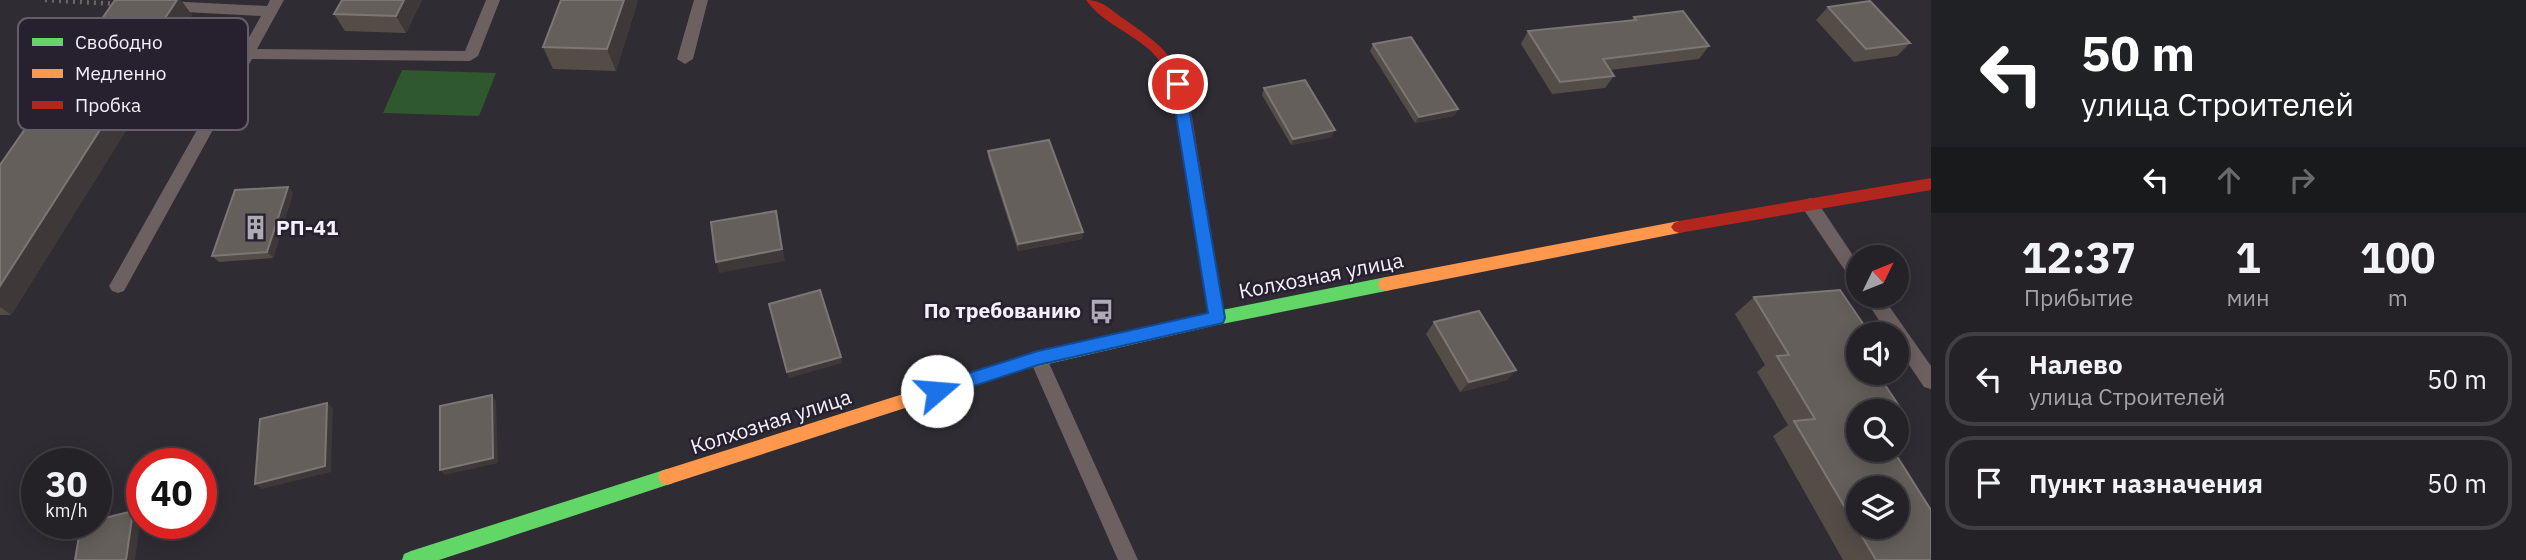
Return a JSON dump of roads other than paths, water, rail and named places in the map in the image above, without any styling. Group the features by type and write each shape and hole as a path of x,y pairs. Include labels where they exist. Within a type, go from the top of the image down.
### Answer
{"street":[{"path":"1092,0 1111,17 1156,45 1174,70 1182,98 1217,318"},
{"name":"Колхозная улица","path":"411,560 1038,358 1217,318 1614,238 1931,184"}],"lane":[{"path":"248,54 470,56 493,0"},
{"path":"685,59 701,0"},
{"path":"146,5 274,6 248,51"},
{"path":"118,286 204,130"},
{"path":"1810,205 1846,258"},
{"path":"1880,308 1931,381"},
{"path":"1038,358 1128,560"}],"place":[{"name":"РП-41","path":"256,228"},
{"name":"По требованию","path":"1101,311"}]}
